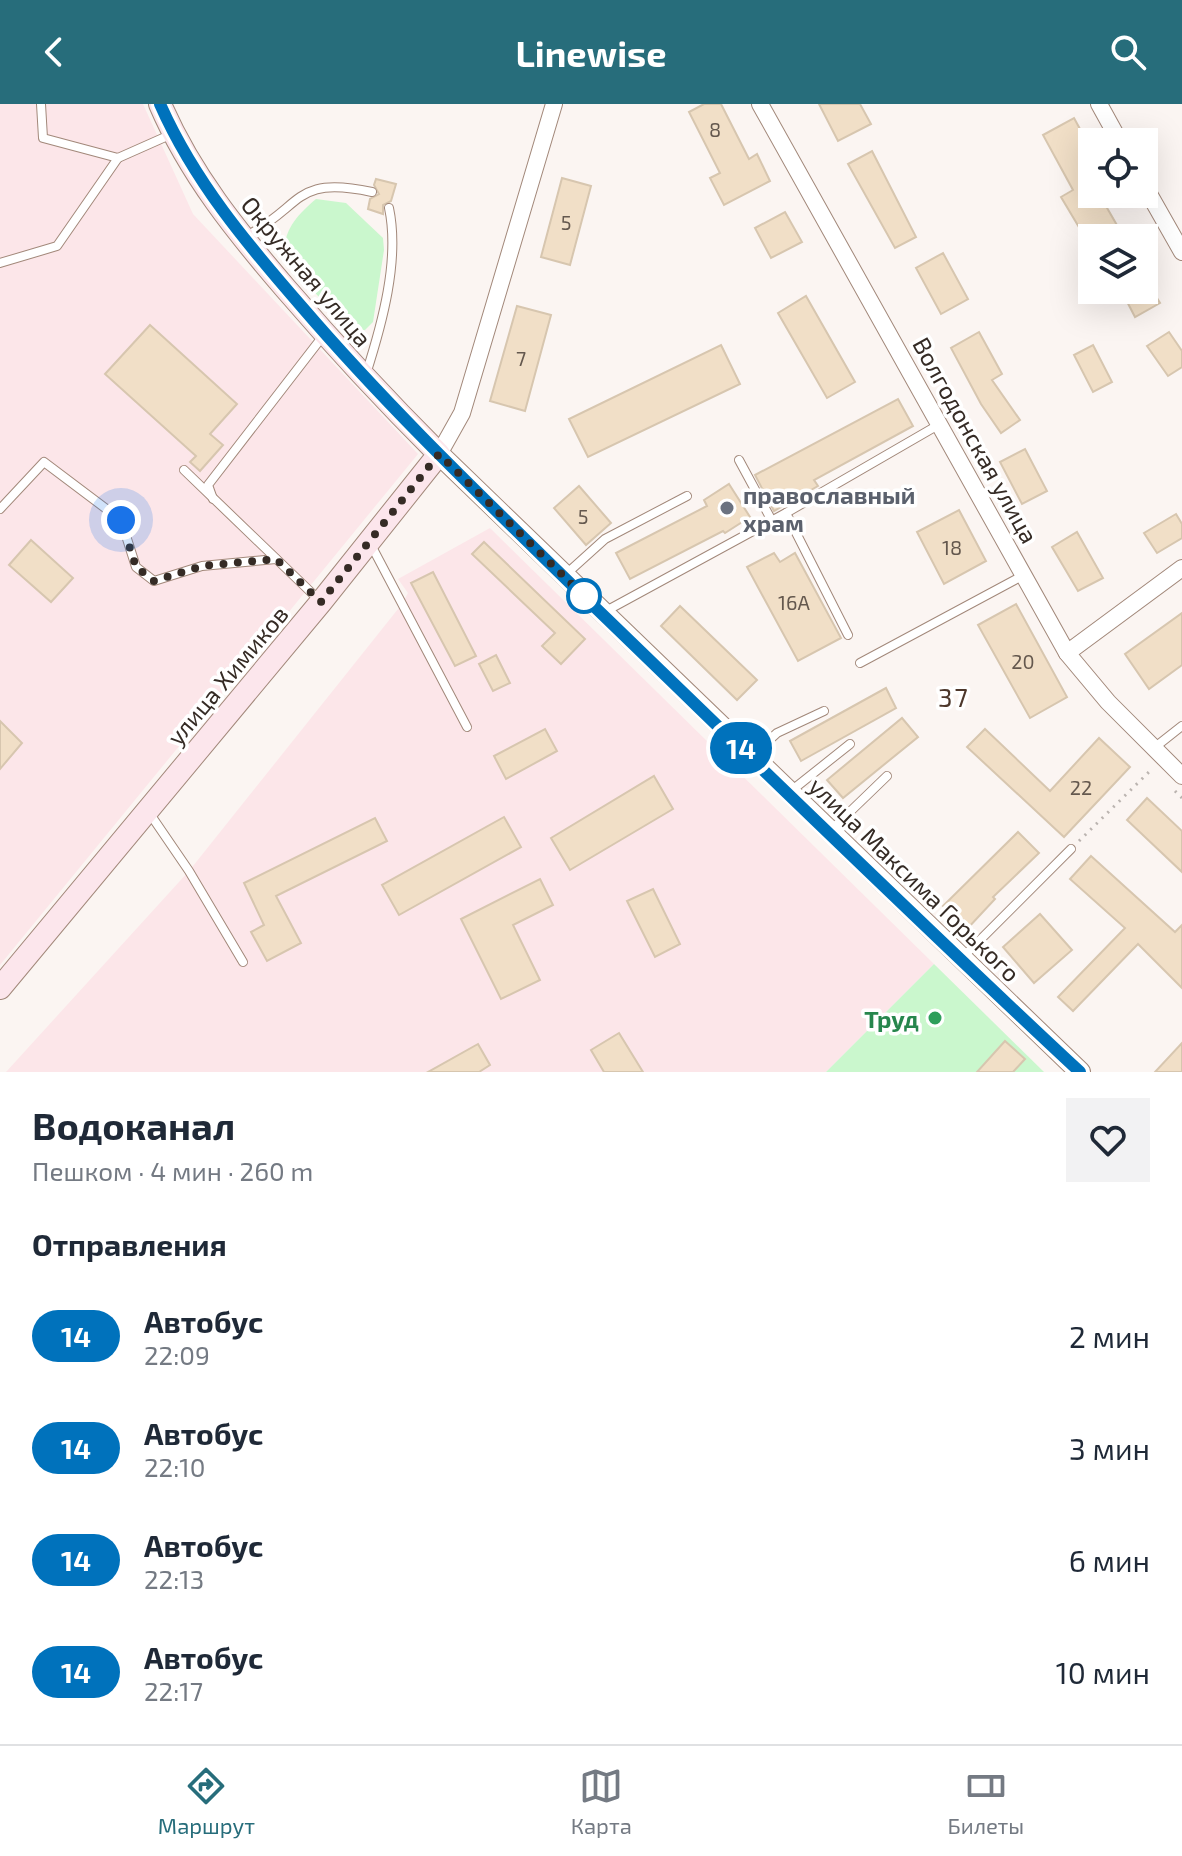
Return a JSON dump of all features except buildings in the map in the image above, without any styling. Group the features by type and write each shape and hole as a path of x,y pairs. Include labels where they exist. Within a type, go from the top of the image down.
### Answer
{"main road":[{"name":"Окружная улица","path":"160,104 205,189 242,238 365,379 439,454"},
{"name":"улица Химиков","path":"2,981 148,811 439,454"}],"street":[{"name":"улица Химиков","path":"439,454 462,413 554,104"},
{"path":"1099,104 1112,128"},
{"name":"Волгодонская улица","path":"762,105 1067,653 1108,702 1182,776"},
{"path":"1158,203 1175,224 1182,252"},
{"name":"улица Максима Горького","path":"439,454 1080,1072"},
{"path":"1067,653 1182,568"}],"lane":[{"path":"41,104 43,138 118,158"},
{"path":"0,263 57,246 118,158 173,133"},
{"path":"242,238 261,228 309,190 331,185 372,192"},
{"path":"365,379 386,310 393,224 389,208"},
{"path":"213,499 208,485 325,334"},
{"path":"602,614 940,424"},
{"path":"739,460 772,521"},
{"path":"0,509 44,462 121,520 136,567 154,581 202,566 276,559"},
{"path":"184,470 321,602"},
{"path":"564,577 605,539 687,496"},
{"path":"786,513 848,635"},
{"path":"369,543 467,727"},
{"path":"860,663 1024,575"},
{"path":"751,757 777,733 824,711"},
{"path":"1159,753 1182,726"},
{"path":"788,793 850,744"},
{"path":"829,832 887,776"},
{"path":"148,811 189,871 243,962"},
{"path":"960,959 1071,849"}],"path":[{"path":"1071,849 1159,753"}],"shaded area":[{"path":"0,104 143,104 193,214 418,454 0,965"},
{"path":"490,528 934,964 826,1072 6,1072 189,871 402,604 408,593 398,579"}],"green space":[{"path":"316,199 346,203 383,238 384,250 373,322 365,330 350,333 286,259 285,241 292,225"},
{"name":"Труд","path":"934,964 1044,1072 826,1072"}],"bus line":[{"name":"14","path":"160,104 205,189 242,238 365,379 503,518 1080,1072"}],"place":[{"name":"православный храм","path":"727,508"},
{"name":"Труд","path":"935,1018"}],"district":[{"name":"37","path":"954,696"}],"route":[{"path":"121,520 136,567 154,581 202,566 276,559 321,602 439,454 584,596"}]}
